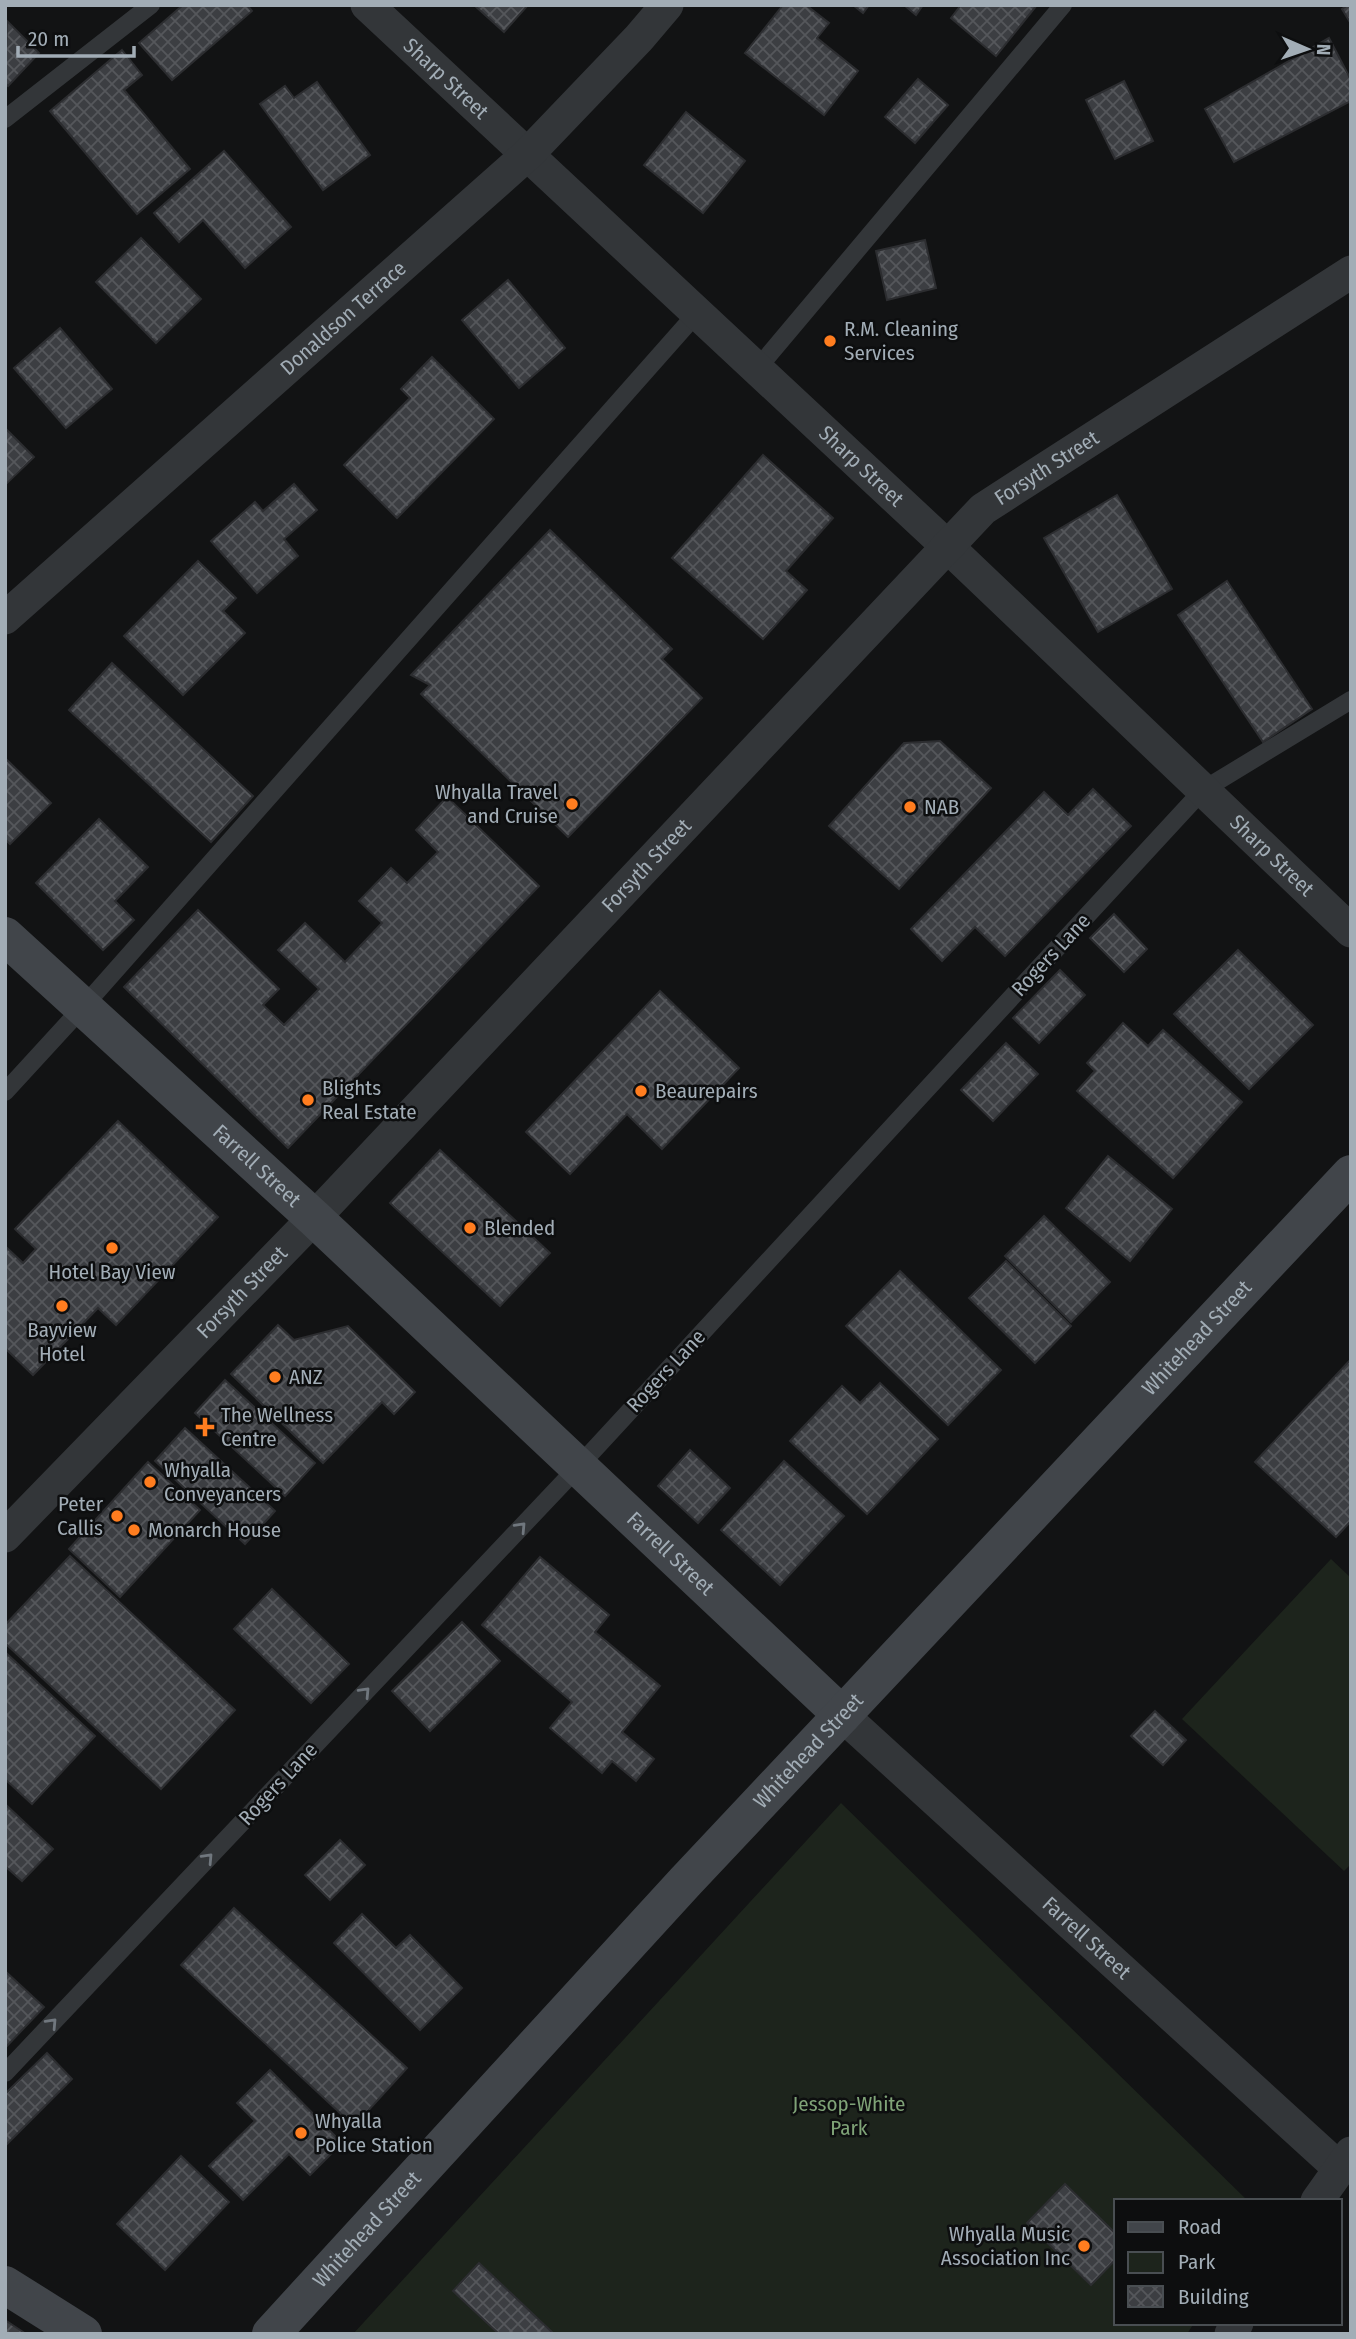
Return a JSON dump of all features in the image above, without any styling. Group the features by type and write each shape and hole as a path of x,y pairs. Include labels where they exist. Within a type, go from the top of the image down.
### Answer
{"main road":[{"name":"Farrell Street","path":"5,936 314,1218 842,1715"},
{"name":"Whitehead Street","path":"271,2334 685,1882 1351,1174"},
{"path":"5,2286 83,2334"}],"street":[{"name":"Sharp Street","path":"367,5 948,547 1351,931"},
{"name":"Donaldson Terrace","path":"5,618 527,155 667,5"},
{"name":"Forsyth Street","path":"5,1536 314,1218 983,509 1351,272"},
{"name":"Farrell Street","path":"842,1715 1345,2160"},
{"path":"1318,2199 1345,2160"}],"lane":[{"path":"5,119 150,5"},
{"path":"757,369 1063,5"},
{"path":"5,1092 697,313"},
{"name":"Rogers Lane","path":"5,2073 578,1467 1203,790 1351,700"}],"green space":[{"path":"1331,1559 1351,1578 1351,1864 1344,1871 1182,1719"},
{"name":"Jessop-White Park","path":"841,1803 1246,2199 1114,2199 1114,2325 1193,2325 1187,2334 353,2334"}],"building":[{"path":"183,5 247,5 252,11 172,80 139,43"},
{"path":"474,5 528,5 504,32"},
{"path":"783,5 806,5 829,23 817,38 858,71 824,115 745,53"},
{"path":"853,5 869,5 863,13"},
{"path":"904,5 923,5 916,15"},
{"path":"961,5 1037,5 996,56 951,18"},
{"path":"1351,5 1351,24 1342,9"},
{"path":"7,21 39,53 8,86 5,83"},
{"path":"1329,38 1351,80 1351,101 1234,162 1205,109"},
{"path":"122,50 142,75 124,90 190,169 137,214 50,111"},
{"path":"918,79 948,105 915,143 885,117"},
{"path":"1124,81 1153,141 1115,159 1086,100"},
{"path":"317,82 370,155 323,190 260,104 285,86 294,98"},
{"path":"686,112 745,161 703,213 644,165"},
{"path":"224,151 291,227 245,268 203,220 179,242 154,213"},
{"path":"141,238 201,299 156,343 96,282"},
{"path":"925,240 936,288 887,300 876,251"},
{"path":"508,280 565,348 519,388 462,320"},
{"path":"60,328 112,389 66,428 14,368"},
{"path":"432,357 494,419 397,518 344,465 410,398 401,389"},
{"path":"5,428 34,457 5,485"},
{"path":"763,455 833,518 786,571 807,590 763,639 672,558"},
{"path":"294,484 317,510 284,539 298,556 257,593 211,541 255,502 263,511"},
{"path":"1117,495 1172,589 1098,632 1044,538"},
{"path":"550,530 672,649 662,659 702,698 568,837 421,694 430,685 411,675"},
{"path":"198,561 236,598 223,611 245,633 183,695 124,636"},
{"path":"1227,581 1312,709 1263,742 1178,615"},
{"path":"112,663 253,796 211,842 69,710"},
{"name":"NAB","path":"940,741 991,788 899,889 829,826 904,743"},
{"path":"5,758 51,803 10,844 5,839"},
{"path":"1093,789 1131,826 1005,956 975,927 942,961 911,929 1044,792 1068,815"},
{"path":"447,797 539,886 288,1148 124,987 198,910 279,989 263,1005 284,1025 319,989 278,950 305,923 345,962 382,923 359,901 391,868 407,883 438,852 416,830"},
{"path":"99,819 148,867 115,901 134,920 103,950 36,883"},
{"path":"1114,914 1147,949 1124,972 1090,938"},
{"path":"1238,950 1313,1025 1249,1089 1174,1014"},
{"path":"1060,970 1085,995 1039,1043 1013,1018"},
{"name":"Beaurepairs","path":"660,991 739,1068 662,1149 627,1114 570,1174 526,1132"},
{"path":"1123,1023 1148,1046 1163,1030 1242,1102 1173,1178 1077,1091 1095,1071 1087,1063"},
{"path":"1006,1043 1038,1074 993,1121 961,1090"},
{"name":"Hotel Bay View","path":"118,1121 218,1217 116,1325 98,1308 33,1375 5,1348 5,1246 23,1263 36,1249 15,1229"},
{"name":"Blended","path":"440,1150 550,1253 500,1306 390,1203"},
{"path":"1108,1156 1172,1209 1130,1261 1066,1208"},
{"path":"1044,1216 1110,1282 1071,1322 1005,1256"},
{"path":"1006,1261 1071,1326 1035,1363 969,1298"},
{"path":"900,1271 1001,1370 948,1425 846,1326"},
{"path":"278,1325 294,1340 348,1326 415,1392 394,1414 382,1402 323,1463 231,1374"},
{"path":"1351,1359 1351,1521 1336,1537 1255,1462"},
{"path":"225,1380 315,1463 285,1496 195,1413"},
{"path":"880,1383 938,1439 867,1514 790,1441 842,1386 860,1403"},
{"path":"185,1428 275,1511 245,1544 155,1461"},
{"path":"690,1450 730,1488 698,1523 658,1486"},
{"path":"784,1461 844,1516 780,1585 721,1530"},
{"name":"Monarch House","path":"148,1462 200,1510 120,1597 69,1549"},
{"path":"70,1556 235,1710 161,1789 5,1643 5,1625"},
{"path":"540,1557 609,1615 595,1632 660,1686 622,1732 654,1759 636,1781 612,1761 602,1773 550,1728 572,1702 482,1625"},
{"path":"272,1589 349,1664 311,1703 234,1629"},
{"path":"462,1622 500,1661 430,1731 392,1691"},
{"path":"5,1652 95,1736 32,1804 5,1779"},
{"path":"1155,1711 1186,1740 1163,1765 1131,1736"},
{"path":"5,1804 53,1849 22,1881 5,1866"},
{"path":"340,1840 365,1865 330,1900 305,1875"},
{"path":"234,1908 407,2068 354,2126 181,1965"},
{"path":"362,1914 396,1948 410,1935 462,1988 420,2030 334,1943"},
{"path":"5,1971 44,2007 5,2048"},
{"path":"47,2053 72,2079 5,2146 5,2094"},
{"path":"270,2070 342,2143 310,2175 289,2154 243,2200 209,2166 255,2121 237,2103"},
{"path":"181,2156 229,2202 165,2270 117,2224"},
{"name":"Whyalla Music Association Inc","path":"1065,2184 1114,2232 1114,2261 1091,2285 1027,2223"},
{"path":"479,2263 554,2334 499,2334 453,2291"},
{"path":"5,2320 26,2334 5,2334"}],"place":[{"name":"R.M. Cleaning Services","path":"830,341"},
{"name":"Whyalla Travel and Cruise","path":"572,804"},
{"name":"NAB","path":"910,807"},
{"name":"Beaurepairs","path":"641,1091"},
{"name":"Blights Real Estate","path":"308,1100"},
{"name":"Blended","path":"470,1228"},
{"name":"Hotel Bay View","path":"112,1248"},
{"name":"Bayview Hotel","path":"62,1306"},
{"name":"ANZ","path":"275,1377"},
{"name":"The Wellness Centre","path":"205,1427"},
{"name":"Whyalla Conveyancers","path":"150,1482"},
{"name":"Peter Callis","path":"117,1516"},
{"name":"Monarch House","path":"134,1530"},
{"name":"Whyalla Police Station","path":"301,2133"},
{"name":"Whyalla Music Association Inc","path":"1084,2246"}]}
